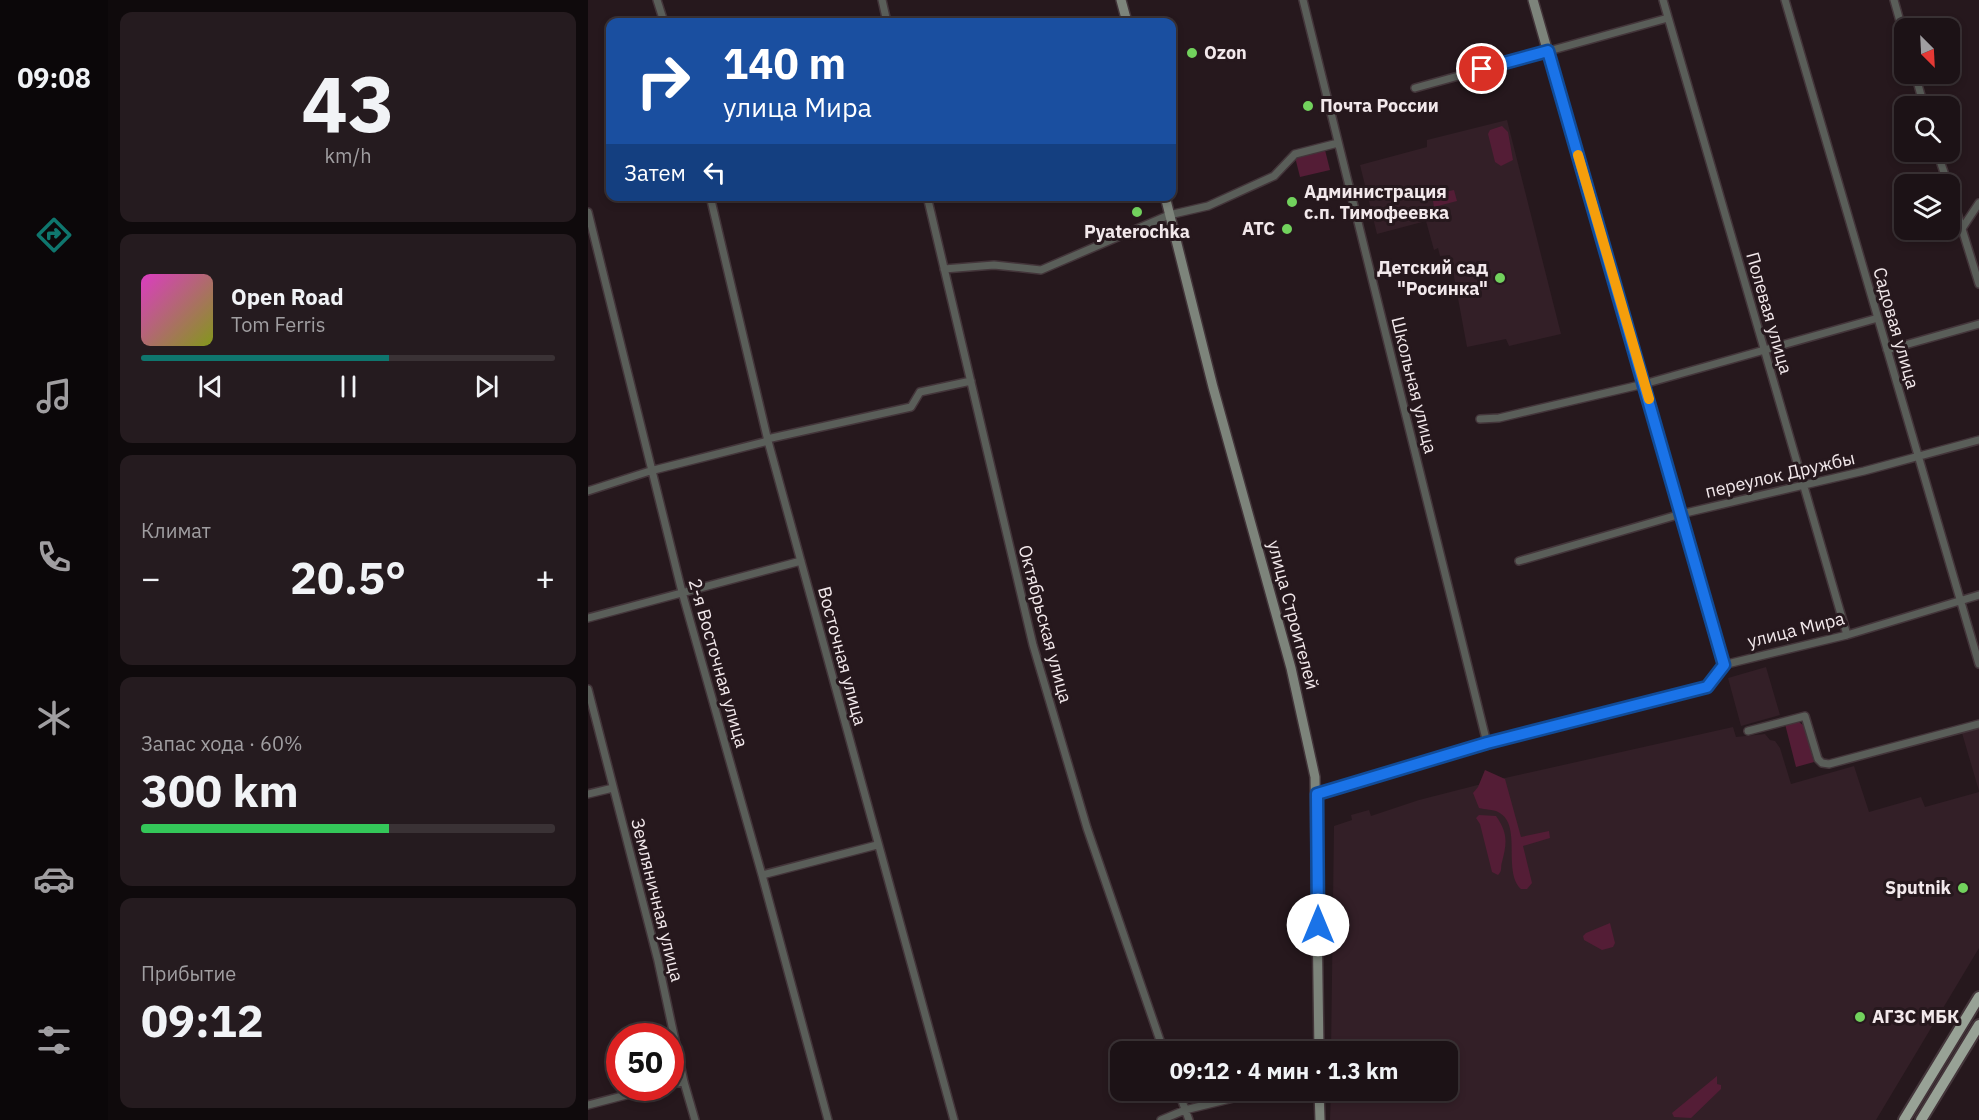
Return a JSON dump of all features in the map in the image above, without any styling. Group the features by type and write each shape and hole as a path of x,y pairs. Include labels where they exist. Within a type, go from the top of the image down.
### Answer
{"main road":[{"path":"1904,1120 1979,997"},
{"path":"1921,1120 1979,1025"}],"street":[{"path":"657,0 663,18"},
{"path":"882,0 886,18"},
{"path":"1121,0 1126,18"},
{"name":"Школьная улица","path":"1303,0 1487,743"},
{"path":"1317,794 1487,743 1707,687 1724,665 1533,0"},
{"name":"Полевая улица","path":"1663,0 1848,634"},
{"name":"Садовая улица","path":"1785,0 1979,664"},
{"path":"1894,0 1899,18"},
{"path":"1415,88 1668,18"},
{"path":"944,269 994,265 1041,270 1169,215 1208,207 1274,176 1295,154 1338,143"},
{"name":"Восточная улица","path":"711,201 767,440 954,1120"},
{"name":"Октябрьская улица","path":"928,201 1033,645 1087,828 1160,1041"},
{"name":"улица Строителей","path":"1166,201 1213,387 1291,668 1317,794 1319,1041"},
{"path":"1963,227 1979,203"},
{"name":"2-я Восточная улица","path":"588,212 650,471 828,1120"},
{"path":"1960,218 1977,268 1979,284"},
{"path":"1480,419 1499,418 1644,384 1763,348 1878,318"},
{"path":"1887,350 1979,324"},
{"path":"588,490 767,440 911,407 920,392 971,381"},
{"name":"переулок Дружбы","path":"1519,561 1681,514 1803,483 1864,471 1979,440"},
{"path":"588,618 801,561"},
{"name":"улица Мира","path":"1724,665 1848,634 1979,595"},
{"name":"Земляничная улица","path":"588,689 658,961 671,1023"},
{"path":"1748,731 1805,716 1818,759 1829,764 1979,724"},
{"path":"588,794 613,788"},
{"path":"762,875 877,845"},
{"name":"Земляничная улица","path":"684,1083 695,1120"},
{"path":"588,1105 606,1100"},
{"path":"1182,1101 1189,1120"},
{"path":"1161,1120 1185,1110 1221,1101"},
{"path":"1319,1101 1320,1120"}],"shaded area":[{"path":"1507,120 1561,334 1509,346 1506,339 1467,347 1450,255 1440,256 1438,248 1434,250 1426,221 1377,234 1360,165 1427,147 1427,140"},
{"path":"1502,126 1508,132 1513,160 1501,166 1495,162 1488,134 1490,130"},
{"path":"1325,150 1330,170 1300,177 1295,157"},
{"path":"1454,190 1457,201 1434,207 1432,195"},
{"path":"1766,667 1780,715 1741,726 1728,678"},
{"path":"1798,721 1804,726 1814,762 1796,767 1785,724"},
{"path":"1733,727 1736,737 1765,734 1770,740 1775,741 1780,748 1791,784 1854,766 1869,812 1921,797 1925,807 1979,792 1979,948 1876,1120 1330,1120 1331,1101 1458,1101 1458,1041 1331,1041 1334,826 1352,820 1351,815 1369,810 1371,816 1419,800 1505,778"},
{"path":"1979,729 1979,791 1962,733"},
{"path":"1485,770 1505,779 1521,837 1549,831 1550,838 1523,846 1532,883 1527,889 1521,889 1516,881 1513,871 1511,837 1505,818 1496,811 1479,808 1473,793"},
{"path":"1479,815 1496,816 1504,833 1505,849 1498,875 1492,872 1480,824 1476,818"},
{"path":"1610,923 1615,943 1613,947 1602,950 1584,940 1583,936 1586,933"},
{"path":"1717,1076 1717,1084 1721,1085 1721,1089 1691,1118 1674,1117 1672,1113"}],"slow traffic":[{"path":"1578,155 1649,399"}],"place":[{"name":"Ozon","path":"1192,53"},
{"name":"Почта России","path":"1308,106"},
{"name":"Администрация с.п. Тимофеевка","path":"1292,202"},
{"name":"Pyaterochka","path":"1137,212"},
{"name":"АТС","path":"1287,229"},
{"name":"Детский сад \"Росинка\"","path":"1500,278"},
{"name":"Sputnik","path":"1963,888"},
{"name":"АГЗС МБК","path":"1860,1017"}],"route":[{"path":"1318,925 1317,794 1487,743 1707,687 1724,665 1548,51 1482,69"}]}
